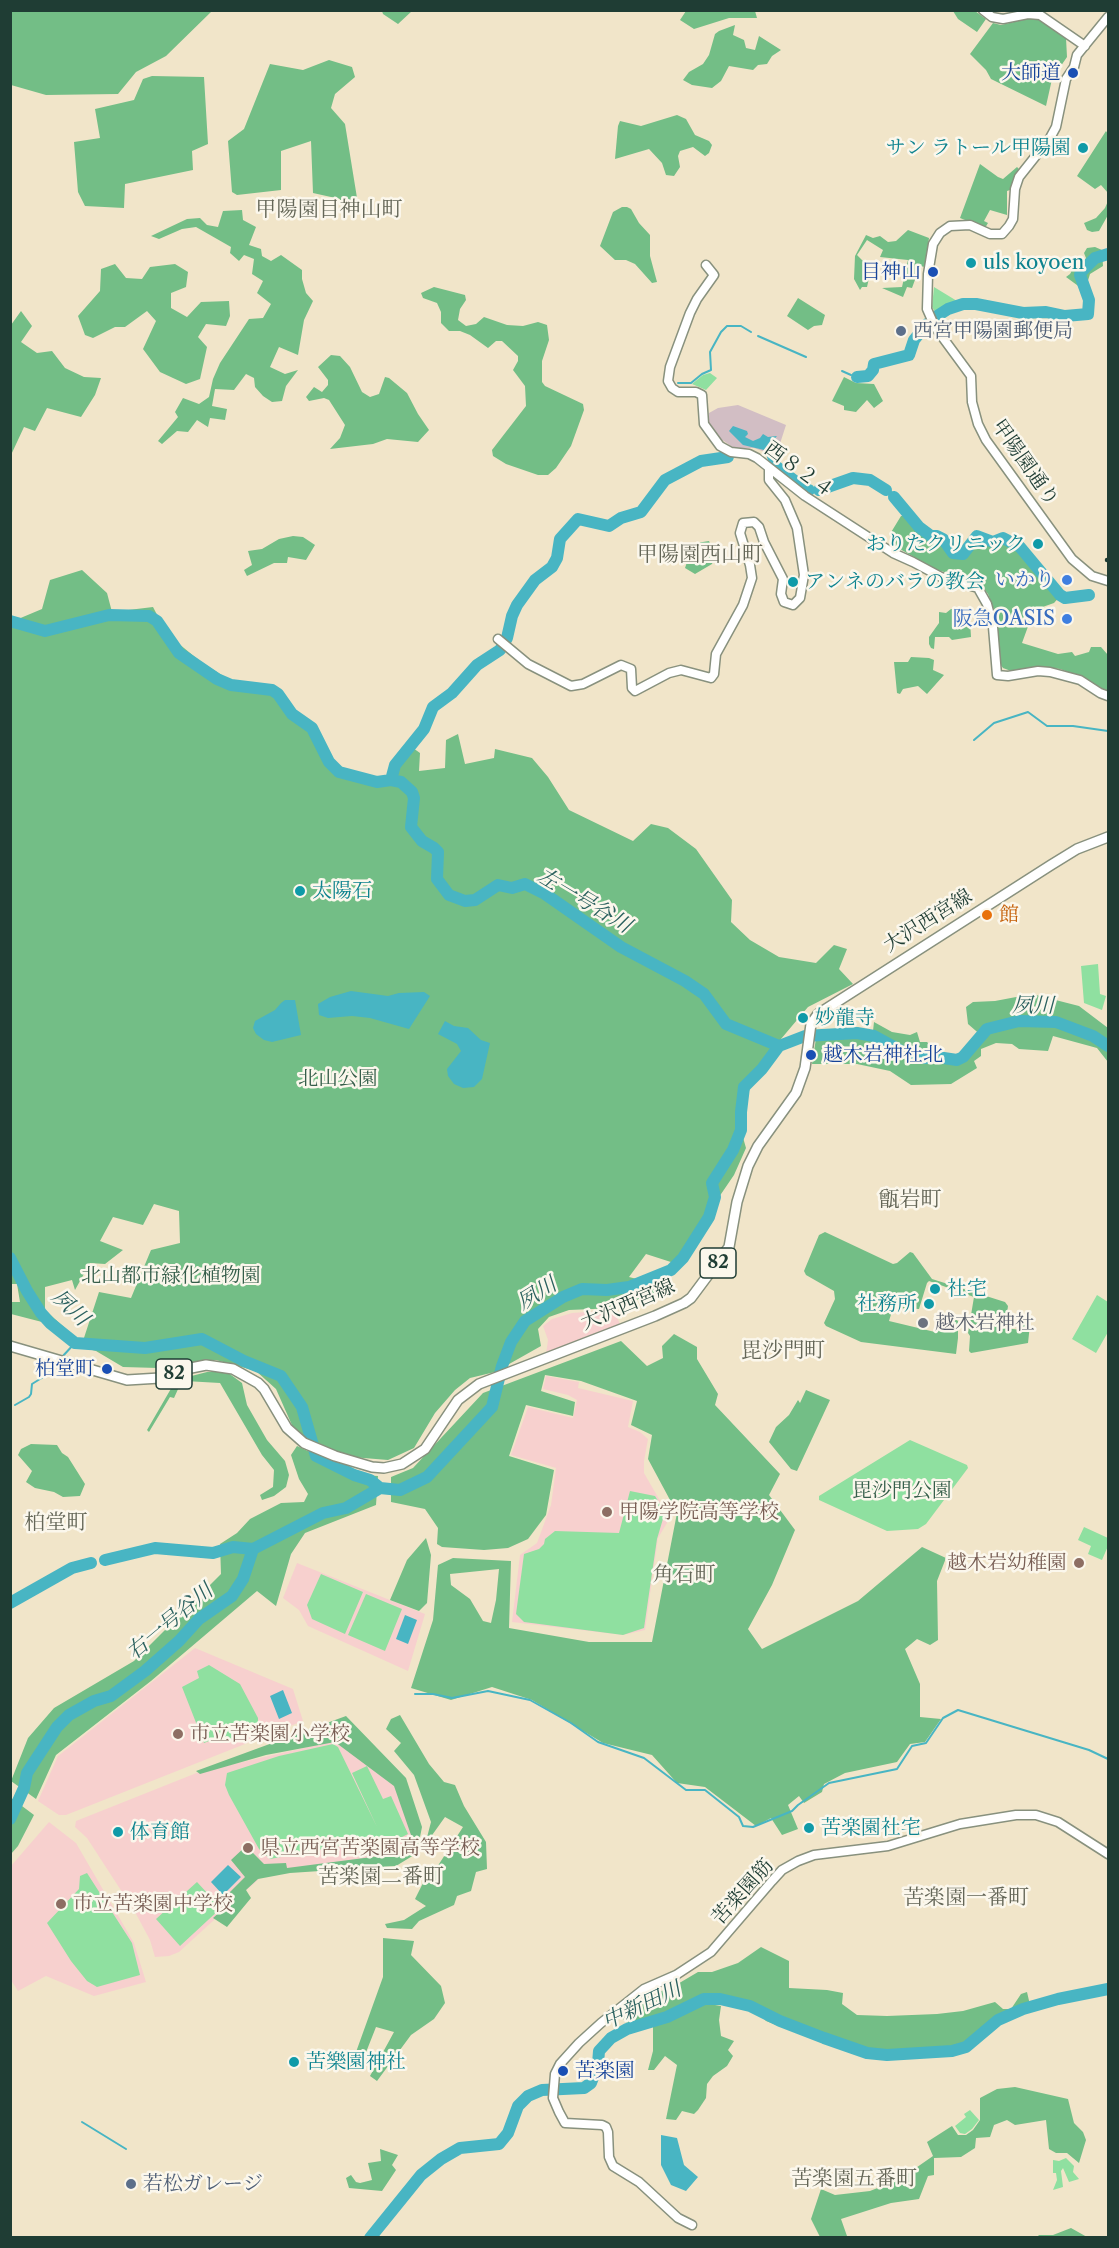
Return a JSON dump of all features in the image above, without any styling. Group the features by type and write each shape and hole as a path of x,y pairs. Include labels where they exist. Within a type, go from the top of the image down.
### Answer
{"main road":[{"name":"大沢西宮線","path":"10,1346 127,1380 141,1381 160,1378 206,1365 233,1369 264,1389 287,1428 297,1439 321,1450 372,1467 384,1468 402,1464 425,1449 458,1400 486,1381 684,1304 698,1291 729,1247 737,1202 748,1166 758,1146 796,1093 807,1056 810,1027 818,1014 1069,854 1108,837"}],"street":[{"path":"983,10 992,17 1003,19 1028,14 1040,15 1085,46"},
{"name":"甲陽園通り","path":"1108,17 1077,56 1074,67 1066,78 1056,127 1019,177 1015,189 1012,219 1002,234 990,234 970,225 950,226 940,233 933,244 928,274 927,309 934,327 971,376 972,402 978,424 986,440 1072,558 1092,576 1108,581"},
{"name":"西８２４","path":"706,265 714,275 690,313 670,367 668,381 678,392 696,392 702,395 704,424 720,446 731,452 750,454 805,496 875,544 941,577 972,585 982,592 993,627 997,675 1050,672 1080,680 1108,696"},
{"path":"503,642 528,664 571,686 583,684 617,666 625,665 632,672 632,688 635,691 669,673 681,670 711,678 714,674 716,654 743,605 752,578 740,533 743,523 751,521 759,527 783,579 781,594 784,602 793,605 800,598 804,575 797,528 785,500 769,480 769,468"},
{"name":"苦楽園筋","path":"692,2225 678,2218 639,2182 613,2166 609,2157 606,2127 565,2123 556,2105 555,2074 560,2064 579,2043 644,1989 676,1975 711,1952 782,1870 814,1855 888,1846 960,1824 1016,1815 1036,1815 1058,1822 1108,1854"}],"shaded area":[{"path":"738,405 786,425 776,456 754,448 734,448 718,437 709,424 709,413 718,408"},
{"path":"614,1310 620,1324 546,1354 548,1340 543,1326 552,1319 572,1313"},
{"name":"甲陽学院高等学校","path":"546,1376 579,1382 578,1388 633,1401 628,1427 640,1432 648,1439 644,1473 670,1518 658,1538 645,1630 623,1635 512,1622 520,1555 537,1543 551,1505 556,1468 511,1455 528,1407 573,1418 577,1400 568,1395 543,1389"},
{"path":"297,1563 425,1614 408,1671 308,1626 299,1610 283,1598"},
{"name":"市立苦楽園小学校","path":"195,1648 293,1689 303,1721 66,1815 59,1815 38,1801 58,1756"},
{"name":"県立西宮苦楽園高等学校","path":"334,1741 398,1784 417,1828 397,1857 301,1869 260,1878 179,1952 169,1956 155,1957 150,1940 135,1912 87,1838 75,1827 76,1821 199,1772"},
{"name":"市立苦楽園中学校","path":"49,1822 76,1843 134,1943 146,1982 94,1996 46,1976 18,1991 11,1980 11,1866"}],"green space":[{"path":"382,10 412,11 398,24 383,14"},
{"path":"10,11 212,11 166,56 136,72 118,94 46,95 11,85"},
{"path":"686,11 755,11 757,18 729,18 694,29 680,20"},
{"path":"953,11 975,11 986,19 977,32 958,19"},
{"path":"1037,18 1066,38 1067,57 1052,79 1046,106 991,79 986,70 970,54 993,23 1001,25"},
{"path":"735,25 733,35 744,40 746,48 755,50 759,36 781,50 772,56 767,64 758,65 753,70 729,66 721,81 712,88 692,85 683,80 689,72 703,64 709,55 715,34"},
{"path":"329,60 352,67 355,77 335,94 331,108 345,124 358,204 342,210 340,199 313,193 311,141 281,151 281,190 237,195 232,192 228,141 244,129 270,64 303,70"},
{"path":"152,76 204,77 208,144 192,151 193,170 125,184 124,208 85,206 78,192 74,142 100,138 95,109 134,100 143,79"},
{"path":"677,115 686,119 695,135 709,141 712,145 709,153 705,156 693,147 680,151 678,156 680,167 674,176 666,175 662,163 649,149 615,159 620,121 641,126"},
{"path":"1106,131 1108,134 1108,193 1101,185 1095,189 1077,176"},
{"path":"980,164 1003,179 1017,167 1019,169 1010,190 1007,191 1007,215 990,210 984,221 988,223 985,228 960,218"},
{"path":"1108,201 1108,215 1099,231 1087,230 1084,223 1096,218"},
{"path":"622,207 631,209 639,223 650,235 650,256 657,282 652,283 635,264 626,260 615,260 600,246 613,212"},
{"path":"242,210 243,220 256,227 249,245 261,249 262,256 271,261 281,255 302,270 306,293 313,301 304,320 298,355 279,347 270,367 285,374 298,370 286,386 282,401 272,402 263,396 255,387 254,378 246,374 234,390 215,389 212,406 227,409 225,420 210,418 208,427 197,420 188,432 177,431 162,444 158,441 178,417 175,412 183,398 199,404 209,397 220,363 249,319 263,318 271,304 257,293 263,281 252,274 254,259 244,255 239,261 230,253 231,247 196,227 182,229 159,239 151,236 187,219 200,218 207,225 218,227 223,211"},
{"path":"908,230 929,238 925,267 920,266 912,288 907,287 903,297 882,288 902,287 908,260 880,257 883,250 867,240 857,255 871,269 867,287 862,287 860,290 854,279 855,256 866,235 873,238 880,236 888,242 896,241"},
{"path":"1095,247 1102,250 1103,266 1090,274 1086,287 1081,288 1066,277 1074,267 1081,267 1086,258 1084,253 1087,248"},
{"path":"115,264 126,278 142,279 150,267 175,264 188,272 186,287 171,293 171,308 187,317 201,302 229,301 230,316 226,326 206,324 198,337 207,347 200,379 186,384 160,372 143,349 156,321 147,311 125,327 115,327 93,338 85,335 78,316 100,291 101,269"},
{"path":"434,287 465,295 466,300 460,309 458,320 466,326 476,324 484,317 507,325 523,326 538,322 547,325 549,340 542,361 542,382 545,386 583,404 584,410 571,446 556,468 548,475 538,475 506,464 493,456 492,450 526,406 525,386 513,370 518,356 502,341 496,341 488,348 470,335 460,331 449,331 441,323 441,312 437,303 423,298 421,293"},
{"path":"934,287 957,301 936,313 932,307"},
{"path":"798,298 825,315 822,325 808,330 787,316"},
{"path":"21,311 32,326 21,342 37,353 52,351 65,368 84,377 101,378 95,395 81,417 47,408 35,431 24,427 11,455 11,325"},
{"path":"331,355 340,356 350,367 362,392 370,397 379,394 385,377 389,378 407,393 429,430 418,442 387,439 373,444 330,449 340,438 345,425 329,400 324,398 309,401 306,397 314,387 322,392 328,385 328,380 318,367"},
{"path":"710,373 717,378 706,390 692,384 703,375"},
{"path":"844,377 856,383 874,384 883,401 874,408 867,400 856,412 844,410 844,406 832,401"},
{"path":"901,516 909,516 943,543 959,549 966,545 975,534 991,539 1008,538 1019,544 1062,594 1054,603 1034,610 1022,643 1058,654 1072,652 1075,656 1089,652 1091,647 1101,647 1108,655 1108,693 1082,677 1060,669 1039,666 1011,671 1003,668 1000,664 993,607 988,594 981,585 969,579 937,570 891,544 890,534"},
{"path":"293,536 303,537 315,545 306,560 288,557 287,563 274,563 247,576 244,570 252,565 248,551 262,549 279,539"},
{"path":"709,541 715,556 712,564 695,574 685,568 688,559 684,545"},
{"name":"北山公園","path":"82,570 107,593 112,612 153,607 167,634 201,662 233,682 271,687 293,719 305,726 341,775 396,779 398,765 413,748 420,753 419,771 445,768 446,740 458,734 465,764 494,758 495,749 532,758 548,777 569,810 633,841 651,824 668,828 696,849 732,900 731,922 750,940 779,957 816,963 834,945 847,949 839,969 853,984 808,1007 759,1065 738,1120 746,1148 734,1175 674,1263 646,1254 629,1277 669,1287 616,1308 569,1310 549,1317 538,1329 541,1346 495,1372 470,1378 455,1390 435,1413 414,1448 388,1460 339,1456 295,1432 276,1389 256,1371 216,1360 158,1368 123,1367 96,1351 81,1347 99,1292 131,1298 151,1250 180,1243 179,1211 154,1204 143,1225 113,1217 100,1241 123,1250 105,1264 90,1263 75,1290 72,1280 45,1287 45,1310 65,1328 70,1344 42,1322 11,1314 11,1302 20,1302 17,1284 11,1284 11,622 42,609 50,580"},
{"path":"955,609 960,616 970,620 971,637 952,640 949,637 935,637 934,649 931,648 929,637 939,623 939,612 946,613"},
{"path":"911,657 934,660 933,670 944,675 927,694 918,686 903,689 900,694 897,693 894,662 908,662"},
{"path":"1098,964 1100,994 1106,996 1102,1010 1084,1003 1081,966"},
{"path":"1032,994 1079,1006 1108,1028 1108,1062 1097,1048 1053,1036 1048,1051 1019,1049 1012,1044 996,1043 981,1049 981,1056 974,1061 977,1068 951,1084 911,1085 890,1071 857,1064 812,1064 817,1032 873,1031 874,1022 892,1032 910,1035 917,1032 920,1042 927,1042 932,1047 931,1054 941,1063 956,1064 983,1037 968,1024 966,1007 973,1002 995,1001"},
{"path":"825,1232 893,1264 910,1252 913,1253 932,1279 1005,1302 1008,1306 1005,1328 1021,1330 1024,1315 1031,1315 1028,1343 971,1353 968,1333 974,1297 929,1281 919,1309 893,1308 889,1321 935,1332 942,1317 955,1319 958,1321 956,1354 861,1342 826,1326 824,1323 835,1299 834,1291 806,1275 804,1271 819,1235"},
{"path":"1097,1295 1108,1302 1108,1332 1096,1353 1072,1339"},
{"path":"674,1334 697,1347 697,1359 718,1394 715,1405 780,1474 769,1495 795,1530 772,1585 748,1629 762,1649 858,1601 922,1547 946,1558 937,1581 938,1640 930,1645 917,1639 905,1649 920,1684 920,1717 941,1719 925,1742 910,1744 897,1762 845,1773 824,1784 822,1792 804,1803 799,1796 788,1805 798,1829 782,1835 771,1818 756,1826 705,1787 677,1783 652,1755 603,1743 532,1700 492,1687 451,1700 411,1688 433,1620 438,1565 453,1558 511,1561 509,1628 589,1642 652,1642 677,1513 648,1459 652,1435 631,1425 637,1401 581,1381 545,1375 541,1391 575,1402 573,1416 526,1405 509,1456 554,1470 546,1515 528,1539 508,1548 484,1550 442,1547 437,1544 438,1528 425,1509 391,1502 391,1477 413,1468 483,1393 621,1341 647,1366 663,1358 662,1346","holes":["499,1569 491,1623 483,1621 470,1599 451,1585 450,1574"]},
{"path":"207,1372 227,1372 242,1383 247,1405 267,1440 285,1461 289,1475 286,1487 274,1496 262,1500 260,1495 273,1487 274,1470 262,1455 220,1383 185,1381 174,1398 170,1397 149,1432 147,1430 176,1380"},
{"path":"806,1390 830,1400 797,1471 791,1469 769,1442 776,1427 789,1415 798,1400 800,1403"},
{"name":"毘沙門公園","path":"910,1440 967,1465 968,1468 926,1524 918,1529 887,1531 819,1500 819,1496"},
{"path":"31,1444 57,1445 68,1457 85,1484 80,1496 63,1497 54,1492 35,1488 26,1482 32,1471 18,1455 21,1449"},
{"path":"297,1446 360,1475 378,1476 376,1505 305,1533 291,1554 276,1606 257,1591 151,1681 56,1755 36,1799 11,1781 28,1738 54,1708 134,1661 221,1574 220,1544 237,1533 250,1519 281,1503 304,1502 308,1494 299,1479 291,1455"},
{"path":"630,1491 655,1496 665,1512 657,1539 644,1628 623,1635 524,1622 516,1614 524,1554 539,1549 545,1539 555,1531 619,1533"},
{"path":"1084,1527 1108,1538 1108,1546 1102,1560 1088,1554 1091,1546 1078,1540"},
{"path":"426,1538 431,1555 427,1603 419,1611 390,1600 407,1560"},
{"path":"321,1574 363,1592 345,1634 312,1619 307,1605"},
{"path":"366,1594 402,1609 385,1651 348,1635"},
{"path":"209,1665 240,1684 258,1718 258,1727 228,1742 219,1737 204,1743 182,1687 199,1678 197,1671"},
{"path":"400,1715 429,1764 444,1782 455,1785 464,1806 486,1842 487,1869 476,1872 471,1891 457,1896 454,1905 419,1921 412,1929 387,1928 385,1924 404,1920 426,1906 415,1899 423,1883 428,1881 463,1827 445,1817 425,1845 431,1822 414,1775 394,1751 401,1743 386,1729 391,1719"},
{"path":"346,1716 406,1778 422,1827 414,1855 396,1866 290,1873 258,1879 246,1890 251,1898 227,1927 213,1918 223,1909 220,1902 245,1877 231,1860 246,1846 264,1864 286,1863 287,1868 395,1854 411,1835 394,1786 335,1742 266,1755 200,1774 196,1771"},
{"path":"333,1744 338,1747 377,1827 352,1773 367,1766 383,1799 391,1796 408,1834 386,1845 382,1838 270,1859 259,1849 229,1795 225,1785 227,1773 279,1756"},
{"path":"10,1797 34,1815 18,1846 11,1854"},
{"path":"87,1873 132,1943 140,1975 97,1987 87,1981 71,1961 47,1923 79,1889 80,1876"},
{"path":"197,1882 221,1908 180,1946 156,1919"},
{"path":"383,1938 414,1941 411,1955 441,1986 445,2003 434,2019 411,2035 377,2081 370,2076 394,2032 376,2027 359,2070 351,2066 383,1977"},
{"path":"761,1947 789,1961 789,1988 843,1993 842,2004 857,2015 937,2014 963,2011 995,2002 1003,2009 1011,2009 1021,1994 1027,1992 1030,2005 1000,2015 984,2025 969,2042 963,2045 892,2051 864,2048 822,2034 784,2028 766,2021 747,2001 711,1997 709,2004 721,2006 719,2020 721,2036 734,2041 728,2050 733,2056 727,2066 713,2076 707,2084 706,2098 694,2114 682,2111 676,2120 666,2119 677,2065 665,2056 654,2070 648,2070 653,2051 653,2022 627,2024 621,2016 642,1999 676,1985 698,1972 712,1972 738,1963"},
{"path":"1015,2087 1068,2099 1074,2123 1083,2132 1086,2140 1079,2163 1067,2153 1056,2153 1049,2149 1046,2120 1015,2125 1007,2120 994,2125 990,2137 976,2138 975,2148 961,2157 934,2158 934,2175 928,2176 919,2199 891,2203 841,2219 847,2236 820,2237 811,2219 821,2189 835,2195 870,2191 900,2179 933,2156 927,2142 952,2126 958,2135 966,2135 973,2130 980,2120 980,2098 997,2089"},
{"path":"970,2110 979,2120 965,2134 960,2133 955,2126 966,2117 964,2114"},
{"path":"380,2149 398,2155 392,2165 396,2170 382,2191 349,2188 346,2178 351,2175 356,2182 360,2183 372,2180 368,2163 381,2161"},
{"path":"1066,2158 1074,2166 1073,2172 1079,2179 1069,2182 1063,2168 1061,2171 1063,2187 1053,2190 1057,2180 1056,2173 1053,2173 1053,2160 1059,2161"},
{"path":"1071,2228 1087,2237 1037,2237 1053,2235"}],"water":[{"path":"733,426 747,431 748,434 745,437 753,441 763,434 768,437 777,436 764,450 743,445 729,431"},
{"path":"351,991 388,996 424,992 430,996 409,1029 370,1018 352,1016 328,1018 319,1015 318,1004 330,997"},
{"path":"285,1000 295,1000 301,1035 272,1042 264,1040 256,1034 253,1028 255,1021 275,1010"},
{"path":"445,1021 454,1026 468,1028 481,1040 490,1043 482,1079 474,1087 463,1088 454,1084 448,1076 447,1069 461,1051 457,1044 438,1034"},
{"path":"405,1615 417,1620 408,1644 396,1639"},
{"path":"283,1690 292,1713 279,1719 270,1696"},
{"path":"228,1865 241,1877 223,1895 211,1882"},
{"path":"661,2135 677,2138 684,2165 698,2177 686,2191 671,2185 661,2165"}],"waterway":[{"path":"934,318 948,309 963,304 976,304 1023,313 1046,312 1065,316 1088,314 1089,300 1080,275 1095,258 1108,254"},
{"path":"857,377 868,376 874,364 909,355 914,340 927,324"},
{"path":"678,383 691,383 711,370 710,352 727,326 741,326 751,332"},
{"path":"758,336 806,357"},
{"path":"842,371 851,375"},
{"path":"771,450 773,464 809,490"},
{"path":"10,621 45,631 109,615 149,616 157,621 179,653 217,679 231,685 272,690 278,694 292,714 312,728 329,762 339,772 377,782 391,780 395,765 424,729 433,707 452,693 477,665 500,650 507,638 517,605 535,580 552,567 557,558 560,539 578,519 609,526 621,518 641,512 665,480 701,461 728,457"},
{"path":"819,490 853,478 870,480 886,490"},
{"path":"894,497 919,527 931,536 943,539 953,553 963,554 977,536 993,542 1003,538 1020,547 1060,595 1065,598 1089,595"},
{"path":"974,740 994,723 1028,712 1047,726 1073,726 1108,731"},
{"name":"左一号谷川","path":"391,780 401,782 412,792 414,798 411,827 422,841 438,852 437,879 449,895 465,901 475,900 498,885 512,888 525,884 545,894 621,947 685,981 704,994 726,1024 779,1046"},
{"name":"夙川","path":"10,1258 41,1313 75,1343 145,1348 202,1339 244,1361 281,1376 302,1407 316,1456 354,1475 370,1480 380,1488 400,1490 427,1477 492,1407 502,1366 511,1342 525,1321 563,1297 582,1289 607,1290 629,1287 671,1270 683,1258 709,1217 715,1197 712,1183 733,1150 741,1130 744,1087 762,1069 779,1046 805,1036 857,1033 874,1036 905,1053 925,1058 957,1060 963,1057 987,1029 1019,1021 1056,1022 1093,1036 1108,1046"},
{"path":"61,1358 75,1343"},
{"path":"15,1405 29,1397 32,1384 48,1374 55,1365"},
{"name":"右一号谷川","path":"10,1819 24,1788 27,1773 57,1727 69,1715 94,1701 111,1696 145,1671 179,1641 199,1619 232,1596 243,1579 253,1549 323,1513 346,1508 380,1488"},
{"path":"105,1560 155,1548 213,1553 233,1547 253,1549"},
{"path":"10,1603 72,1568 91,1563"},
{"path":"415,1694 433,1694 452,1698 488,1691 530,1700 571,1723 598,1742 644,1758 686,1790 705,1790 739,1817 743,1826 753,1827 792,1811 829,1783 897,1769 912,1746 926,1743 943,1718 958,1710 1089,1750 1108,1759"},
{"name":"中新田川","path":"370,2238 421,2175 441,2159 460,2148 499,2144 508,2133 518,2106 528,2096 542,2090 584,2088 591,2083 598,2064 599,2051 611,2038 627,2029 667,2017 704,1999 720,1999 750,2006 780,2021 824,2038 867,2053 887,2055 952,2051 966,2047 998,2020 1023,2009 1108,1989"},
{"path":"82,2122 126,2149"}],"place":[{"name":"大師道","path":"1073,73"},
{"name":"サン ラトール甲陽園","path":"1083,148"},
{"name":"uls koyoen","path":"971,263"},
{"name":"目神山","path":"933,272"},
{"name":"西宮甲陽園郵便局","path":"901,331"},
{"name":"おりたクリニック","path":"1038,544"},
{"name":"いかり","path":"1067,580"},
{"name":"アンネのバラの教会","path":"793,582"},
{"name":"阪急OASIS","path":"1067,619"},
{"name":"太陽石","path":"300,891"},
{"name":"館","path":"987,915"},
{"name":"妙龍寺","path":"803,1018"},
{"name":"越木岩神社北","path":"811,1055"},
{"name":"社宅","path":"935,1289"},
{"name":"社務所","path":"929,1304"},
{"name":"越木岩神社","path":"923,1323"},
{"name":"柏堂町","path":"107,1369"},
{"name":"甲陽学院高等学校","path":"607,1512"},
{"name":"越木岩幼稚園","path":"1079,1563"},
{"name":"市立苦楽園小学校","path":"178,1734"},
{"name":"苦楽園社宅","path":"809,1828"},
{"name":"体育館","path":"118,1832"},
{"name":"県立西宮苦楽園高等学校","path":"248,1848"},
{"name":"市立苦楽園中学校","path":"61,1904"},
{"name":"苦樂園神社","path":"294,2062"},
{"name":"苦楽園","path":"563,2071"},
{"name":"若松ガレージ","path":"131,2184"}],"district":[{"name":"甲陽園目神山町","path":"329,210"},
{"name":"甲陽園西山町","path":"700,555"},
{"name":"甑岩町","path":"910,1200"},
{"name":"毘沙門町","path":"783,1351"},
{"name":"柏堂町","path":"56,1523"},
{"name":"角石町","path":"684,1575"},
{"name":"苦楽園二番町","path":"381,1877"},
{"name":"苦楽園一番町","path":"966,1898"},
{"name":"苦楽園五番町","path":"854,2179"}],"park label":[{"name":"北山都市緑化植物園","path":"171,1276"}]}
